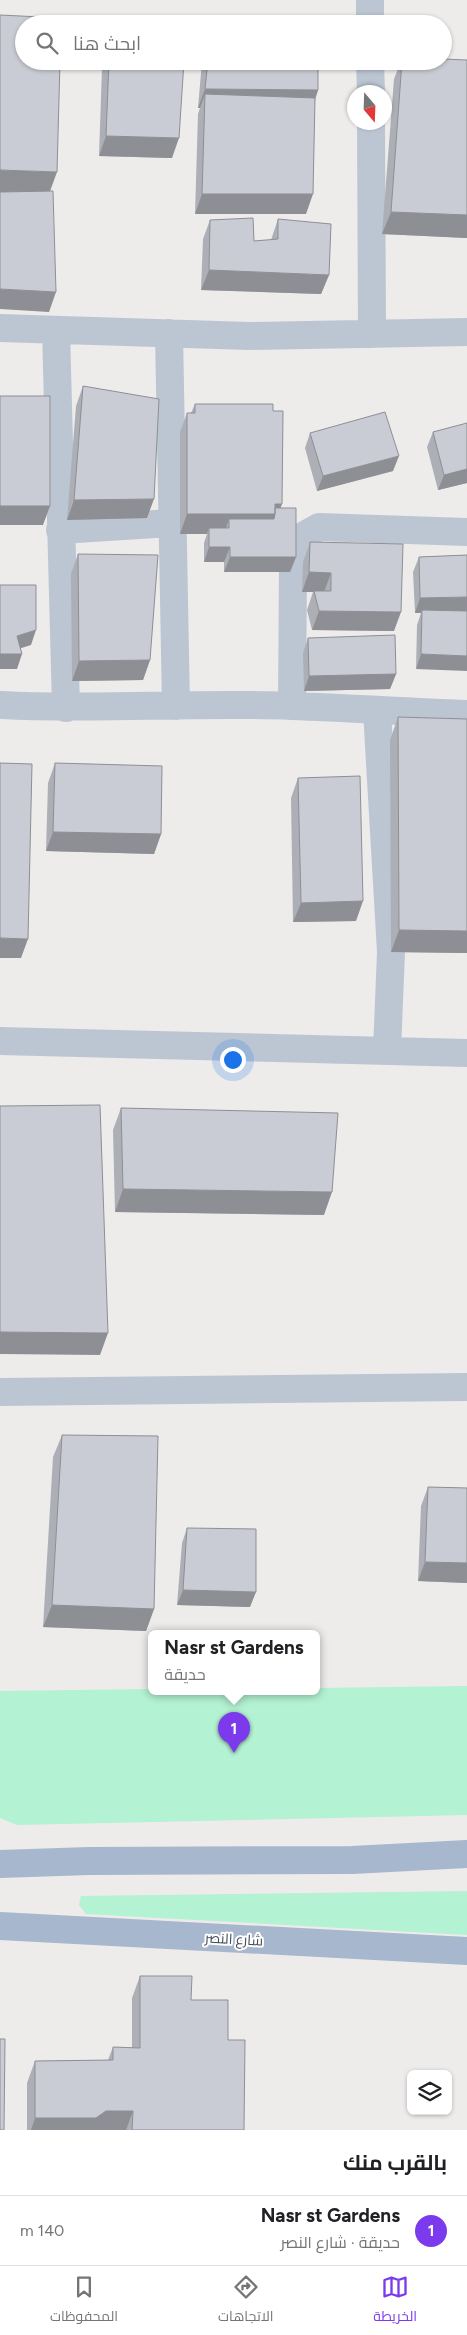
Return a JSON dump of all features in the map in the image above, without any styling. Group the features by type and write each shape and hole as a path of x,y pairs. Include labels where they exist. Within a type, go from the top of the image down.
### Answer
{"main road":[{"path":"1,1862 352,1860 467,1854"},
{"name":"شارع النصر","path":"0,1926 467,1952"}],"street":[{"path":"370,0 370,15"},
{"path":"370,70 370,85"},
{"path":"371,130 372,334"},
{"path":"0,328 249,336 467,332"},
{"path":"56,330 66,708"},
{"path":"169,333 171,523 176,706"},
{"path":"60,530 171,523"},
{"path":"292,706 296,540 319,527 467,532"},
{"path":"0,705 66,708 292,706 377,712 467,714"},
{"path":"377,712 390,952 387,1051"},
{"path":"0,1041 467,1053"},
{"path":"0,1392 467,1387"}],"green space":[{"path":"467,1686 467,1815 17,1825 0,1818 0,1691 148,1689 148,1695 320,1695 320,1688"},
{"path":"467,1891 467,1935 86,1914 79,1905 81,1896"}],"building":[{"path":"0,15 15,16 15,70 60,70 57,172 0,170"},
{"path":"452,59 467,60 467,215 391,212 401,70 452,70"},
{"path":"109,70 183,70 179,138 106,136"},
{"path":"207,70 318,70 318,90 205,89"},
{"path":"205,94 315,98 313,194 202,194"},
{"path":"53,191 56,292 0,289 0,192"},
{"path":"253,218 254,241 278,239 278,219 331,224 329,275 209,270 210,220"},
{"path":"83,386 159,399 154,499 74,500"},
{"path":"0,396 50,396 50,506 0,506"},
{"path":"195,404 273,404 273,411 283,411 282,504 275,504 275,514 187,514 187,413 195,413"},
{"path":"385,412 399,456 323,476 310,433"},
{"path":"467,423 467,469 444,475 433,432"},
{"path":"275,508 296,508 296,557 230,557 230,547 209,547 209,528 229,528 229,519 274,519"},
{"path":"310,542 403,544 401,612 319,611 314,591 331,591 331,573 309,572"},
{"path":"78,554 158,555 150,660 79,661"},
{"path":"467,555 467,597 420,598 419,557"},
{"path":"0,585 36,585 36,630 17,636 22,654 0,654"},
{"path":"422,610 467,611 467,656 421,654"},
{"path":"395,635 396,674 309,676 308,638"},
{"path":"398,717 467,719 467,931 399,930"},
{"path":"0,763 32,764 28,939 0,938"},
{"path":"55,763 162,766 161,834 53,832"},
{"path":"360,776 363,901 301,903 298,778"},
{"path":"100,1105 108,1333 0,1332 0,1106"},
{"path":"121,1108 338,1113 332,1192 123,1189"},
{"path":"62,1435 158,1436 154,1609 52,1605"},
{"path":"428,1487 467,1488 467,1563 425,1562"},
{"path":"187,1528 256,1529 256,1592 183,1590"},
{"path":"140,1976 192,1976 191,2000 228,2000 228,2040 245,2040 244,2130 132,2130 133,2111 106,2111 96,2118 35,2118 35,2061 113,2060 113,2047 140,2048"},
{"path":"0,2039 5,2039 4,2130 0,2130"}],"place":[{"name":"Nasr st Gardens","path":"234,1753"}]}
